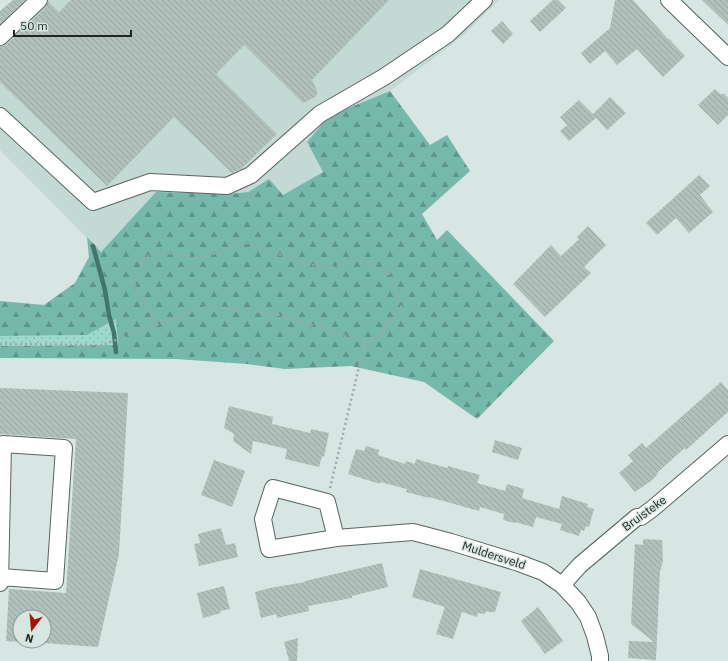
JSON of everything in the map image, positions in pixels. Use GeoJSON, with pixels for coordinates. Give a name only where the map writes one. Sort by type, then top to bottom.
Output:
{"type":"FeatureCollection","features":[{"type":"Feature","properties":{"kind":"street"},"geometry":{"type":"LineString","coordinates":[[0,37],[39,0]]}},
{"type":"Feature","properties":{"kind":"street"},"geometry":{"type":"LineString","coordinates":[[0,116],[93,202],[150,182],[227,186],[251,176],[320,114],[384,77],[448,34],[484,0]]}},
{"type":"Feature","properties":{"kind":"street"},"geometry":{"type":"LineString","coordinates":[[669,0],[728,57]]}},
{"type":"Feature","properties":{"kind":"street"},"geometry":{"type":"LineString","coordinates":[[3,444],[64,448],[55,581],[0,580],[3,444]]}},
{"type":"Feature","properties":{"kind":"street","name":"Bruisteke"},"geometry":{"type":"LineString","coordinates":[[562,585],[580,565],[637,517],[641,517],[652,509],[728,444]]}},
{"type":"Feature","properties":{"kind":"street","name":"Muldersveld"},"geometry":{"type":"LineString","coordinates":[[326,502],[273,488],[263,519],[269,549],[336,538],[413,532],[519,563],[543,572],[562,585],[578,602],[588,617],[595,636],[600,661]]}},
{"type":"Feature","properties":{"kind":"street"},"geometry":{"type":"LineString","coordinates":[[326,502],[336,538]]}},
{"type":"Feature","properties":{"kind":"path"},"geometry":{"type":"LineString","coordinates":[[0,344],[102,346],[121,338],[156,326],[208,306],[276,314],[365,342],[379,337],[402,308],[390,274],[358,260],[328,268],[306,264],[246,243],[201,258],[150,251],[132,280],[156,326]]}},
{"type":"Feature","properties":{"kind":"path"},"geometry":{"type":"LineString","coordinates":[[326,502],[365,342]]}},
{"type":"Feature","properties":{"kind":"shaded area"},"geometry":{"type":"Polygon","coordinates":[[[21,0],[499,0],[463,36],[390,91],[329,116],[307,142],[323,172],[283,195],[256,186],[248,192],[228,194],[156,192],[101,252],[0,150],[0,11],[21,0]]]}},
{"type":"Feature","properties":{"kind":"green space"},"geometry":{"type":"Polygon","coordinates":[[[390,91],[430,145],[447,135],[470,171],[422,214],[437,240],[447,230],[554,341],[477,419],[424,382],[351,366],[285,369],[247,364],[176,359],[0,358],[0,346],[118,345],[116,319],[87,335],[0,336],[0,301],[44,305],[75,283],[89,257],[87,237],[101,252],[156,192],[228,194],[248,192],[269,179],[283,195],[323,172],[307,142],[329,116],[390,91]]]}},
{"type":"Feature","properties":{"kind":"green space"},"geometry":{"type":"Polygon","coordinates":[[[116,319],[118,345],[0,346],[0,336],[87,335],[116,319]]]}},
{"type":"Feature","properties":{"kind":"building"},"geometry":{"type":"Polygon","coordinates":[[[13,0],[25,0],[0,24],[0,11],[13,0]]]}},
{"type":"Feature","properties":{"kind":"building"},"geometry":{"type":"Polygon","coordinates":[[[71,0],[389,0],[312,80],[318,93],[316,94],[317,96],[303,103],[244,45],[216,74],[277,134],[242,168],[232,173],[174,117],[107,186],[0,82],[0,46],[7,44],[46,7],[48,1],[59,12],[71,0]]]}},
{"type":"Feature","properties":{"kind":"building"},"geometry":{"type":"Polygon","coordinates":[[[553,0],[558,0],[566,8],[540,32],[530,21],[553,0]]]}},
{"type":"Feature","properties":{"kind":"building"},"geometry":{"type":"Polygon","coordinates":[[[615,0],[633,0],[685,56],[663,77],[637,49],[617,65],[605,51],[590,64],[581,53],[610,28],[615,0]]]}},
{"type":"Feature","properties":{"kind":"building"},"geometry":{"type":"Polygon","coordinates":[[[702,0],[728,0],[728,25],[702,0]]]}},
{"type":"Feature","properties":{"kind":"building"},"geometry":{"type":"Polygon","coordinates":[[[502,21],[513,34],[503,44],[491,31],[502,21]]]}},
{"type":"Feature","properties":{"kind":"building"},"geometry":{"type":"Polygon","coordinates":[[[715,89],[720,94],[724,94],[728,98],[728,115],[718,125],[698,105],[715,89]]]}},
{"type":"Feature","properties":{"kind":"building"},"geometry":{"type":"Polygon","coordinates":[[[610,97],[626,113],[607,130],[596,118],[569,141],[560,131],[567,125],[560,117],[579,100],[593,114],[610,97]]]}},
{"type":"Feature","properties":{"kind":"building"},"geometry":{"type":"Polygon","coordinates":[[[699,175],[710,186],[700,195],[713,212],[689,233],[676,218],[657,235],[646,223],[699,175]]]}},
{"type":"Feature","properties":{"kind":"building"},"geometry":{"type":"Polygon","coordinates":[[[588,226],[606,245],[584,267],[591,273],[545,317],[513,284],[551,245],[561,256],[579,239],[577,237],[588,226]]]}},
{"type":"Feature","properties":{"kind":"building"},"geometry":{"type":"Polygon","coordinates":[[[721,382],[728,390],[728,412],[686,450],[685,448],[678,454],[657,473],[658,474],[651,481],[635,492],[619,473],[633,461],[628,455],[642,443],[646,448],[721,382]]]}},
{"type":"Feature","properties":{"kind":"building"},"geometry":{"type":"Polygon","coordinates":[[[0,388],[128,393],[119,554],[98,647],[52,644],[52,609],[12,609],[12,641],[6,641],[9,589],[66,593],[76,439],[0,434],[0,388]]]}},
{"type":"Feature","properties":{"kind":"building"},"geometry":{"type":"Polygon","coordinates":[[[229,406],[273,417],[272,424],[310,433],[311,429],[329,433],[324,457],[322,456],[319,467],[285,459],[287,449],[253,441],[251,454],[233,441],[234,434],[224,428],[229,406]]]}},
{"type":"Feature","properties":{"kind":"building"},"geometry":{"type":"Polygon","coordinates":[[[495,440],[522,448],[518,460],[492,452],[495,440]]]}},
{"type":"Feature","properties":{"kind":"building"},"geometry":{"type":"Polygon","coordinates":[[[366,446],[379,450],[378,455],[405,464],[406,461],[415,464],[416,459],[447,468],[448,466],[480,475],[477,483],[505,491],[507,484],[524,489],[522,498],[559,509],[562,496],[588,504],[587,507],[594,509],[589,527],[586,526],[584,531],[581,530],[579,536],[560,530],[562,524],[536,517],[533,527],[503,520],[504,514],[480,507],[479,511],[406,492],[407,489],[380,482],[380,484],[348,474],[356,449],[364,451],[366,446]]]}},
{"type":"Feature","properties":{"kind":"building"},"geometry":{"type":"Polygon","coordinates":[[[214,460],[245,471],[232,507],[201,495],[214,460]]]}},
{"type":"Feature","properties":{"kind":"building"},"geometry":{"type":"Polygon","coordinates":[[[221,528],[226,545],[235,543],[238,557],[199,566],[194,544],[200,543],[198,534],[221,528]]]}},
{"type":"Feature","properties":{"kind":"building"},"geometry":{"type":"Polygon","coordinates":[[[643,539],[662,540],[663,563],[660,570],[656,660],[628,658],[629,641],[654,642],[631,624],[635,544],[643,545],[643,539]]]}},
{"type":"Feature","properties":{"kind":"building"},"geometry":{"type":"Polygon","coordinates":[[[382,563],[388,587],[352,596],[352,598],[308,606],[309,611],[277,618],[276,614],[261,618],[255,592],[305,582],[382,563]]]}},
{"type":"Feature","properties":{"kind":"building"},"geometry":{"type":"Polygon","coordinates":[[[420,569],[501,592],[495,612],[486,611],[485,614],[478,613],[477,617],[462,612],[453,639],[436,634],[445,607],[412,597],[420,569]]]}},
{"type":"Feature","properties":{"kind":"building"},"geometry":{"type":"Polygon","coordinates":[[[224,586],[230,609],[220,611],[221,613],[203,618],[197,593],[224,586]]]}},
{"type":"Feature","properties":{"kind":"building"},"geometry":{"type":"Polygon","coordinates":[[[538,607],[563,641],[545,654],[521,621],[538,607]]]}},
{"type":"Feature","properties":{"kind":"building"},"geometry":{"type":"Polygon","coordinates":[[[298,638],[297,661],[289,661],[284,642],[298,638]]]}},
{"type":"Feature","properties":{"kind":"waterway"},"geometry":{"type":"LineString","coordinates":[[93,246],[105,290],[109,315],[114,333],[116,352]]}}]}
